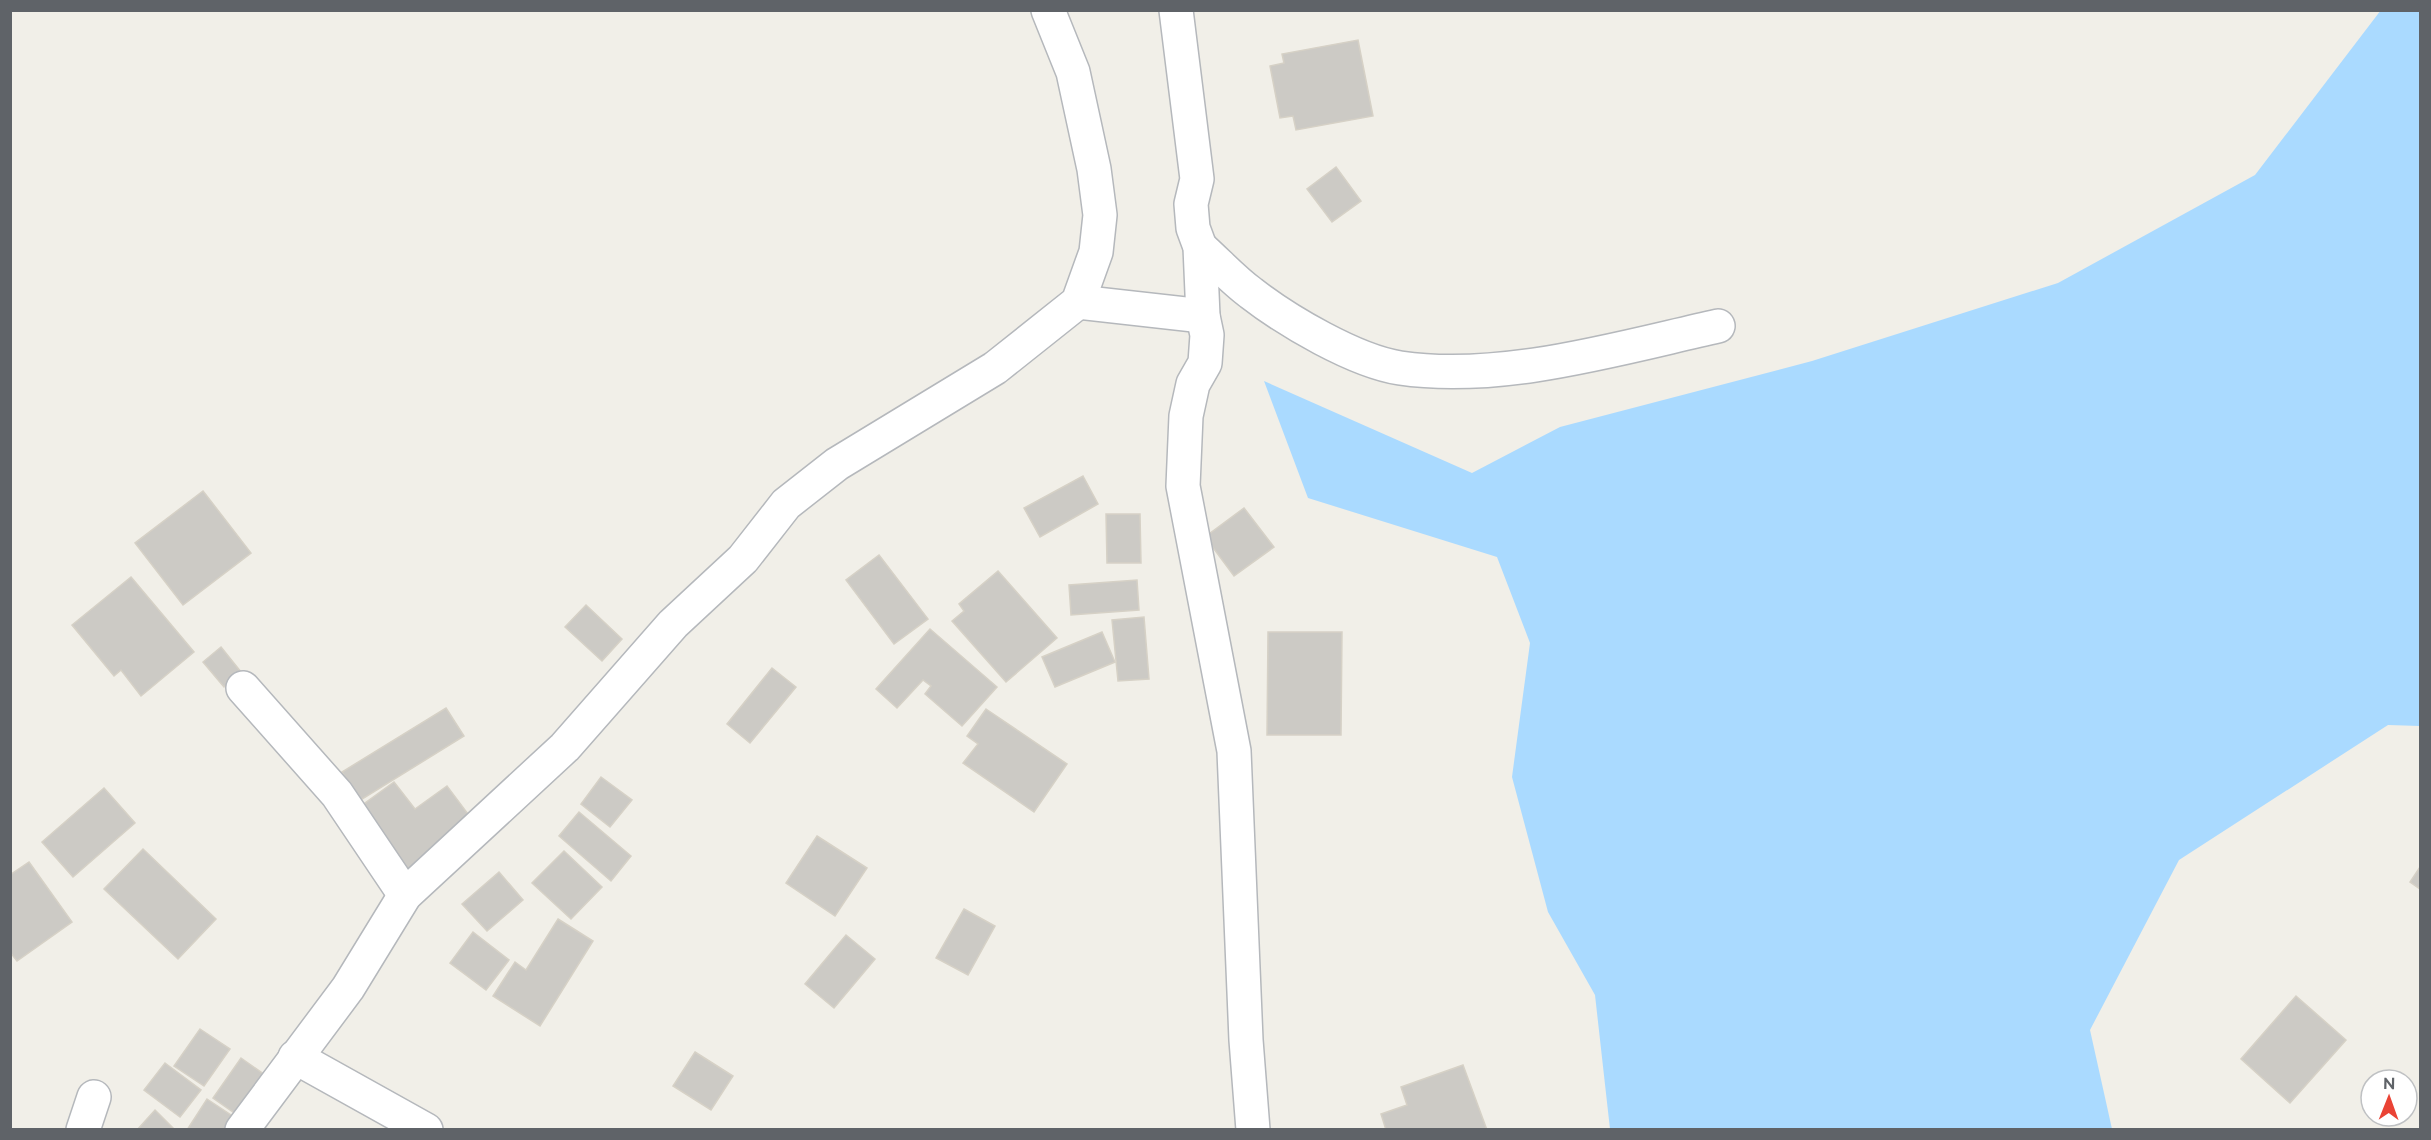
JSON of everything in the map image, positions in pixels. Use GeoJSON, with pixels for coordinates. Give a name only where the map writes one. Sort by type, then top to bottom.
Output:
{"type":"FeatureCollection","features":[{"type":"Feature","properties":{"kind":"street"},"geometry":{"type":"LineString","coordinates":[[242,1130],[348,988],[405,895],[564,747],[673,624],[743,559],[786,504],[837,464],[995,368],[1078,302],[1096,252],[1100,215],[1094,169],[1073,72],[1048,10]]}},
{"type":"Feature","properties":{"kind":"street"},"geometry":{"type":"LineString","coordinates":[[1176,10],[1197,179],[1191,204],[1193,228],[1200,247],[1203,316],[1207,335],[1205,363],[1194,384],[1186,416],[1183,486],[1234,751],[1246,1040],[1253,1130]]}},
{"type":"Feature","properties":{"kind":"street"},"geometry":{"type":"LineString","coordinates":[[1200,247],[1250,293],[1301,326],[1346,351],[1398,368],[1467,371],[1571,359],[1718,326]]}},
{"type":"Feature","properties":{"kind":"street"},"geometry":{"type":"LineString","coordinates":[[1078,302],[1203,316]]}},
{"type":"Feature","properties":{"kind":"street"},"geometry":{"type":"LineString","coordinates":[[243,688],[337,794],[405,895]]}},
{"type":"Feature","properties":{"kind":"street"},"geometry":{"type":"LineString","coordinates":[[295,1057],[426,1130]]}},
{"type":"Feature","properties":{"kind":"street"},"geometry":{"type":"LineString","coordinates":[[83,1130],[94,1097]]}},
{"type":"Feature","properties":{"kind":"water"},"geometry":{"type":"Polygon","coordinates":[[[2381,10],[2420,11],[2420,726],[2388,725],[2179,860],[2090,1030],[2112,1129],[1610,1129],[1595,995],[1548,912],[1512,777],[1530,643],[1497,557],[1308,498],[1264,381],[1472,473],[1560,427],[1812,361],[2058,283],[2255,175],[2381,10]]]}},
{"type":"Feature","properties":{"kind":"building"},"geometry":{"type":"Polygon","coordinates":[[[1358,40],[1373,116],[1296,130],[1293,116],[1280,118],[1270,66],[1284,63],[1282,54],[1358,40]]]}},
{"type":"Feature","properties":{"kind":"building"},"geometry":{"type":"Polygon","coordinates":[[[1336,167],[1361,201],[1332,222],[1307,189],[1336,167]]]}},
{"type":"Feature","properties":{"kind":"building"},"geometry":{"type":"Polygon","coordinates":[[[1083,476],[1098,504],[1040,537],[1024,508],[1083,476]]]}},
{"type":"Feature","properties":{"kind":"building"},"geometry":{"type":"Polygon","coordinates":[[[203,491],[251,553],[183,605],[135,543],[203,491]]]}},
{"type":"Feature","properties":{"kind":"building"},"geometry":{"type":"Polygon","coordinates":[[[1244,508],[1274,547],[1234,576],[1205,537],[1244,508]]]}},
{"type":"Feature","properties":{"kind":"building"},"geometry":{"type":"Polygon","coordinates":[[[1106,514],[1140,514],[1141,563],[1107,563],[1106,514]]]}},
{"type":"Feature","properties":{"kind":"building"},"geometry":{"type":"Polygon","coordinates":[[[879,555],[928,619],[894,644],[846,580],[879,555]]]}},
{"type":"Feature","properties":{"kind":"building"},"geometry":{"type":"Polygon","coordinates":[[[998,571],[1057,638],[1006,682],[952,621],[964,611],[959,604],[998,571]]]}},
{"type":"Feature","properties":{"kind":"building"},"geometry":{"type":"Polygon","coordinates":[[[131,577],[194,652],[141,696],[121,670],[114,676],[72,625],[131,577]]]}},
{"type":"Feature","properties":{"kind":"building"},"geometry":{"type":"Polygon","coordinates":[[[1137,580],[1139,610],[1071,615],[1069,585],[1137,580]]]}},
{"type":"Feature","properties":{"kind":"building"},"geometry":{"type":"Polygon","coordinates":[[[586,605],[622,639],[602,661],[565,627],[586,605]]]}},
{"type":"Feature","properties":{"kind":"building"},"geometry":{"type":"Polygon","coordinates":[[[1144,617],[1149,679],[1118,681],[1112,620],[1144,617]]]}},
{"type":"Feature","properties":{"kind":"building"},"geometry":{"type":"Polygon","coordinates":[[[930,629],[997,687],[962,726],[925,694],[931,686],[923,680],[897,708],[876,689],[930,629]]]}},
{"type":"Feature","properties":{"kind":"building"},"geometry":{"type":"Polygon","coordinates":[[[1102,632],[1115,662],[1055,687],[1042,657],[1102,632]]]}},
{"type":"Feature","properties":{"kind":"building"},"geometry":{"type":"Polygon","coordinates":[[[1268,632],[1342,632],[1341,735],[1267,735],[1268,632]]]}},
{"type":"Feature","properties":{"kind":"building"},"geometry":{"type":"Polygon","coordinates":[[[221,647],[241,672],[224,687],[203,662],[221,647]]]}},
{"type":"Feature","properties":{"kind":"building"},"geometry":{"type":"Polygon","coordinates":[[[772,668],[796,687],[750,743],[727,724],[772,668]]]}},
{"type":"Feature","properties":{"kind":"building"},"geometry":{"type":"Polygon","coordinates":[[[446,708],[464,736],[359,801],[342,772],[446,708]]]}},
{"type":"Feature","properties":{"kind":"building"},"geometry":{"type":"Polygon","coordinates":[[[986,709],[1067,764],[1034,812],[963,763],[978,744],[967,736],[986,709]]]}},
{"type":"Feature","properties":{"kind":"building"},"geometry":{"type":"Polygon","coordinates":[[[601,777],[632,800],[610,827],[581,804],[601,777]]]}},
{"type":"Feature","properties":{"kind":"building"},"geometry":{"type":"Polygon","coordinates":[[[394,782],[415,809],[447,786],[477,826],[412,875],[361,806],[394,782]]]}},
{"type":"Feature","properties":{"kind":"building"},"geometry":{"type":"Polygon","coordinates":[[[104,788],[135,823],[73,877],[42,842],[104,788]]]}},
{"type":"Feature","properties":{"kind":"building"},"geometry":{"type":"Polygon","coordinates":[[[579,812],[631,856],[611,881],[559,836],[579,812]]]}},
{"type":"Feature","properties":{"kind":"building"},"geometry":{"type":"Polygon","coordinates":[[[817,836],[867,868],[835,916],[786,883],[817,836]]]}},
{"type":"Feature","properties":{"kind":"building"},"geometry":{"type":"Polygon","coordinates":[[[143,849],[216,919],[178,959],[104,889],[143,849]]]}},
{"type":"Feature","properties":{"kind":"building"},"geometry":{"type":"Polygon","coordinates":[[[564,851],[602,887],[571,919],[532,883],[564,851]]]}},
{"type":"Feature","properties":{"kind":"building"},"geometry":{"type":"Polygon","coordinates":[[[29,862],[72,922],[17,961],[10,952],[10,875],[29,862]]]}},
{"type":"Feature","properties":{"kind":"building"},"geometry":{"type":"Polygon","coordinates":[[[2420,867],[2420,889],[2410,882],[2420,867]]]}},
{"type":"Feature","properties":{"kind":"building"},"geometry":{"type":"Polygon","coordinates":[[[499,872],[523,900],[487,931],[462,904],[499,872]]]}},
{"type":"Feature","properties":{"kind":"building"},"geometry":{"type":"Polygon","coordinates":[[[964,909],[995,926],[968,975],[936,958],[964,909]]]}},
{"type":"Feature","properties":{"kind":"building"},"geometry":{"type":"Polygon","coordinates":[[[558,919],[593,941],[540,1026],[493,996],[515,962],[526,970],[558,919]]]}},
{"type":"Feature","properties":{"kind":"building"},"geometry":{"type":"Polygon","coordinates":[[[473,932],[509,960],[486,990],[450,963],[473,932]]]}},
{"type":"Feature","properties":{"kind":"building"},"geometry":{"type":"Polygon","coordinates":[[[846,935],[875,959],[834,1008],[805,984],[846,935]]]}},
{"type":"Feature","properties":{"kind":"building"},"geometry":{"type":"Polygon","coordinates":[[[2296,996],[2346,1040],[2290,1103],[2241,1059],[2296,996]]]}},
{"type":"Feature","properties":{"kind":"building"},"geometry":{"type":"Polygon","coordinates":[[[200,1029],[230,1049],[204,1086],[174,1066],[200,1029]]]}},
{"type":"Feature","properties":{"kind":"building"},"geometry":{"type":"Polygon","coordinates":[[[695,1052],[733,1076],[711,1110],[673,1086],[695,1052]]]}},
{"type":"Feature","properties":{"kind":"building"},"geometry":{"type":"Polygon","coordinates":[[[241,1058],[268,1077],[240,1117],[213,1098],[241,1058]]]}},
{"type":"Feature","properties":{"kind":"building"},"geometry":{"type":"Polygon","coordinates":[[[165,1063],[201,1090],[180,1117],[144,1090],[165,1063]]]}},
{"type":"Feature","properties":{"kind":"building"},"geometry":{"type":"Polygon","coordinates":[[[1463,1065],[1487,1130],[1386,1130],[1381,1114],[1407,1105],[1401,1087],[1463,1065]]]}},
{"type":"Feature","properties":{"kind":"building"},"geometry":{"type":"Polygon","coordinates":[[[207,1099],[234,1117],[226,1130],[187,1130],[207,1099]]]}},
{"type":"Feature","properties":{"kind":"building"},"geometry":{"type":"Polygon","coordinates":[[[155,1110],[175,1130],[137,1130],[155,1110]]]}}]}
